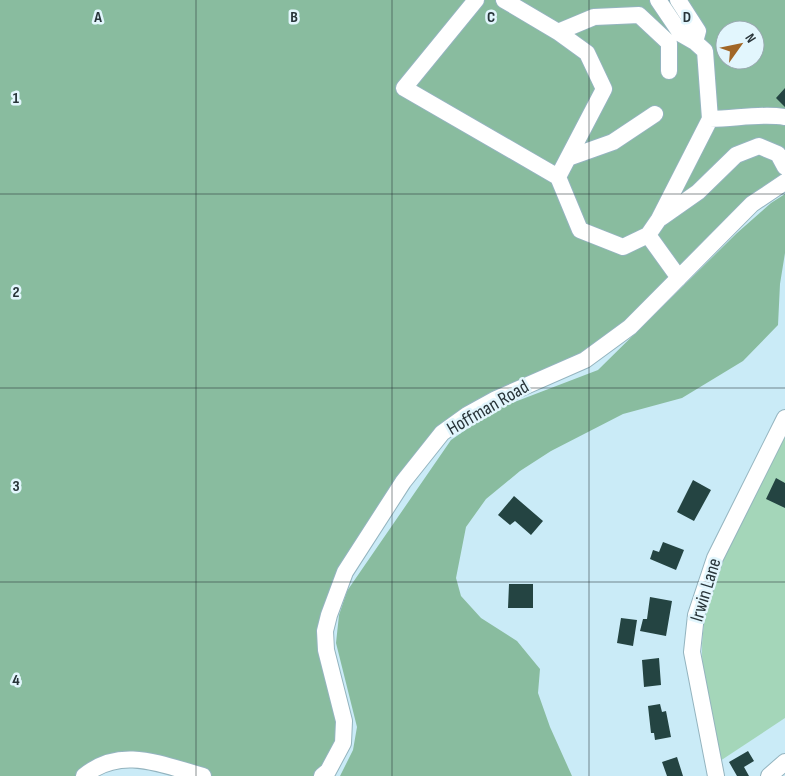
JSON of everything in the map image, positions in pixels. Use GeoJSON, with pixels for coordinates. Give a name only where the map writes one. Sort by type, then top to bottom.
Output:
{"type":"FeatureCollection","features":[{"type":"Feature","properties":{"kind":"street"},"geometry":{"type":"LineString","coordinates":[[476,0],[404,88],[558,177],[580,230],[623,247],[648,235],[659,219],[710,120],[698,31],[678,0]]}},
{"type":"Feature","properties":{"kind":"street"},"geometry":{"type":"LineString","coordinates":[[504,0],[558,32],[587,54],[604,88],[558,177]]}},
{"type":"Feature","properties":{"kind":"street"},"geometry":{"type":"LineString","coordinates":[[658,0],[681,34],[700,47]]}},
{"type":"Feature","properties":{"kind":"street"},"geometry":{"type":"LineString","coordinates":[[558,32],[594,17],[640,15],[669,43],[700,47]]}},
{"type":"Feature","properties":{"kind":"street"},"geometry":{"type":"LineString","coordinates":[[669,43],[669,71]]}},
{"type":"Feature","properties":{"kind":"street"},"geometry":{"type":"LineString","coordinates":[[568,158],[613,142],[655,114]]}},
{"type":"Feature","properties":{"kind":"street"},"geometry":{"type":"LineString","coordinates":[[710,120],[737,119],[769,114],[785,117]]}},
{"type":"Feature","properties":{"kind":"street"},"geometry":{"type":"LineString","coordinates":[[659,219],[698,192],[736,155],[759,146],[778,154],[785,167]]}},
{"type":"Feature","properties":{"kind":"street","name":"Hoffman Road"},"geometry":{"type":"LineString","coordinates":[[322,776],[328,771],[343,743],[344,721],[326,650],[325,632],[329,615],[345,572],[403,482],[442,434],[468,415],[496,399],[585,360],[630,327],[752,204],[785,182]]}},
{"type":"Feature","properties":{"kind":"street"},"geometry":{"type":"LineString","coordinates":[[648,235],[678,278]]}},
{"type":"Feature","properties":{"kind":"street","name":"Irwin Lane"},"geometry":{"type":"LineString","coordinates":[[716,776],[692,652],[696,615],[715,558],[785,418]]}},
{"type":"Feature","properties":{"kind":"street"},"geometry":{"type":"LineString","coordinates":[[84,776],[102,763],[121,759],[140,759],[203,776]]}},
{"type":"Feature","properties":{"kind":"street"},"geometry":{"type":"LineString","coordinates":[[769,776],[785,762]]}},
{"type":"Feature","properties":{"kind":"green space"},"geometry":{"type":"Polygon","coordinates":[[[0,0],[785,0],[785,182],[630,327],[467,415],[403,482],[329,615],[344,721],[322,776],[203,776],[140,759],[84,776],[0,776],[0,0]]]}},
{"type":"Feature","properties":{"kind":"green space"},"geometry":{"type":"Polygon","coordinates":[[[785,194],[785,253],[780,284],[778,325],[743,361],[682,398],[623,414],[551,451],[520,471],[486,499],[466,527],[456,578],[461,596],[481,618],[517,641],[540,669],[538,693],[550,727],[572,776],[340,776],[353,750],[357,727],[336,643],[339,615],[347,591],[451,440],[496,409],[598,370],[737,233],[771,203],[785,194]]]}},
{"type":"Feature","properties":{"kind":"green space"},"geometry":{"type":"Polygon","coordinates":[[[785,430],[785,718],[720,761],[708,707],[702,666],[704,623],[719,566],[744,510],[785,430]]]}},
{"type":"Feature","properties":{"kind":"building"},"geometry":{"type":"Polygon","coordinates":[[[785,88],[785,107],[776,98],[785,88]]]}},
{"type":"Feature","properties":{"kind":"building"},"geometry":{"type":"Polygon","coordinates":[[[776,478],[785,483],[785,508],[766,499],[776,478]]]}},
{"type":"Feature","properties":{"kind":"building"},"geometry":{"type":"Polygon","coordinates":[[[693,480],[711,490],[694,521],[677,512],[693,480]]]}},
{"type":"Feature","properties":{"kind":"building"},"geometry":{"type":"Polygon","coordinates":[[[514,496],[543,521],[531,535],[515,521],[510,525],[498,515],[514,496]]]}},
{"type":"Feature","properties":{"kind":"building"},"geometry":{"type":"Polygon","coordinates":[[[663,542],[684,550],[676,570],[650,559],[653,550],[659,552],[663,542]]]}},
{"type":"Feature","properties":{"kind":"building"},"geometry":{"type":"Polygon","coordinates":[[[509,584],[533,584],[533,608],[508,608],[509,584]]]}},
{"type":"Feature","properties":{"kind":"building"},"geometry":{"type":"Polygon","coordinates":[[[650,597],[672,601],[666,636],[640,631],[643,619],[647,619],[650,597]]]}},
{"type":"Feature","properties":{"kind":"building"},"geometry":{"type":"Polygon","coordinates":[[[621,618],[637,620],[633,646],[617,643],[621,618]]]}},
{"type":"Feature","properties":{"kind":"building"},"geometry":{"type":"Polygon","coordinates":[[[659,658],[661,685],[644,687],[642,660],[659,658]]]}},
{"type":"Feature","properties":{"kind":"building"},"geometry":{"type":"Polygon","coordinates":[[[660,704],[662,712],[666,711],[671,737],[655,740],[654,733],[651,733],[648,706],[660,704]]]}},
{"type":"Feature","properties":{"kind":"building"},"geometry":{"type":"Polygon","coordinates":[[[748,751],[754,761],[744,767],[749,776],[737,776],[729,762],[748,751]]]}},
{"type":"Feature","properties":{"kind":"building"},"geometry":{"type":"Polygon","coordinates":[[[677,757],[683,776],[667,776],[662,762],[677,757]]]}}]}
